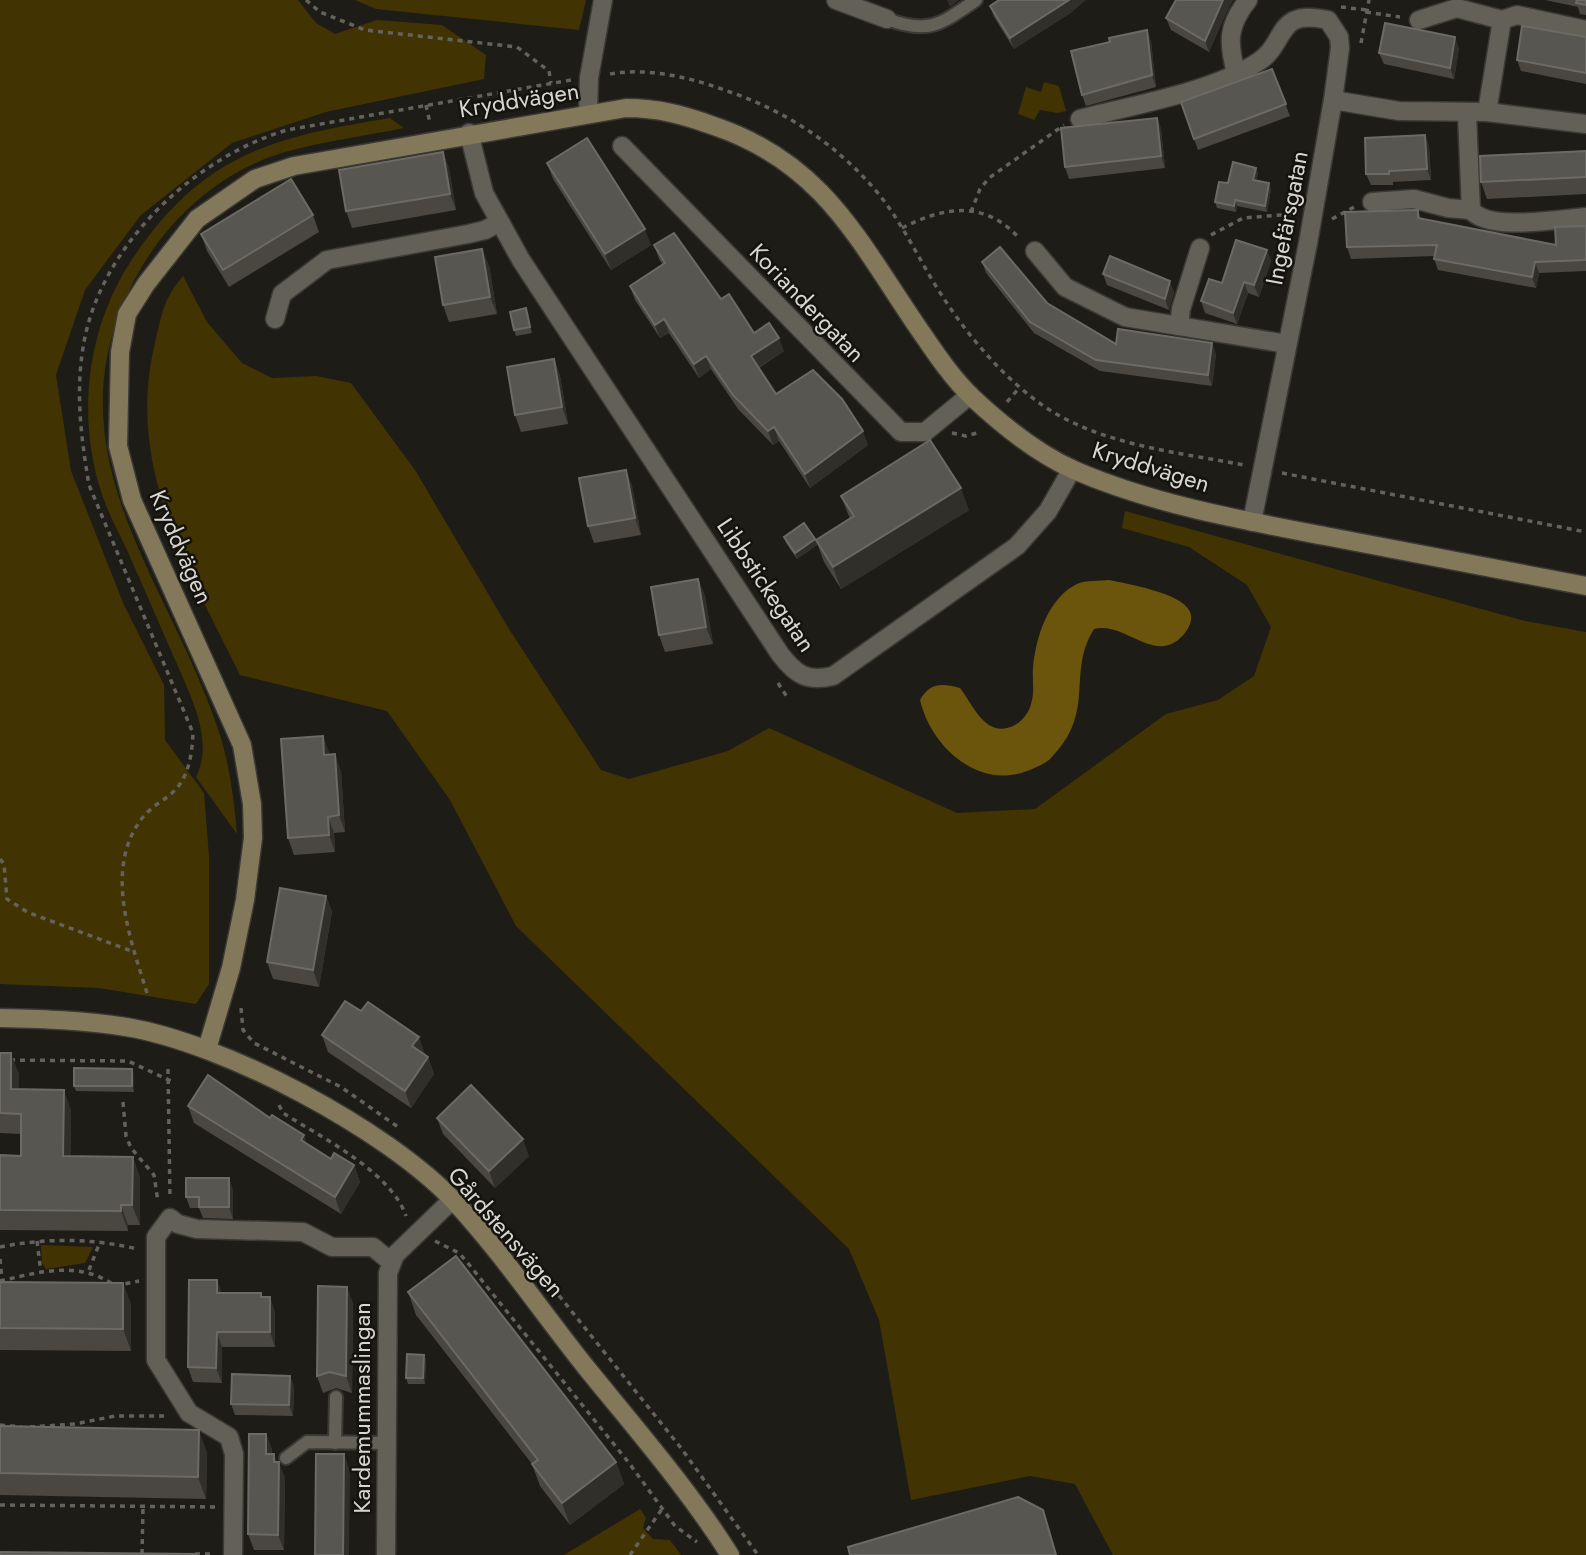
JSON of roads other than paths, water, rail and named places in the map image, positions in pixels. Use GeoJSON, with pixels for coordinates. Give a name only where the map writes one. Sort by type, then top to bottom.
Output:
{"type":"FeatureCollection","features":[{"type":"Feature","properties":{"kind":"street"},"geometry":{"type":"LineString","coordinates":[[588,114],[589,78],[603,0]]}},
{"type":"Feature","properties":{"kind":"street"},"geometry":{"type":"LineString","coordinates":[[836,0],[887,19]]}},
{"type":"Feature","properties":{"kind":"street"},"geometry":{"type":"LineString","coordinates":[[1236,74],[1228,41],[1236,18],[1248,0]]}},
{"type":"Feature","properties":{"kind":"street"},"geometry":{"type":"LineString","coordinates":[[1419,20],[1457,8],[1502,20],[1517,15],[1586,30]]}},
{"type":"Feature","properties":{"kind":"street","name":"Ingefärsgatan"},"geometry":{"type":"LineString","coordinates":[[1080,118],[1171,96],[1236,74],[1261,61],[1285,26],[1314,17],[1328,20],[1339,37],[1333,100],[1313,216],[1252,522]]}},
{"type":"Feature","properties":{"kind":"street"},"geometry":{"type":"LineString","coordinates":[[1487,112],[1502,20]]}},
{"type":"Feature","properties":{"kind":"street"},"geometry":{"type":"LineString","coordinates":[[1333,100],[1399,111],[1466,114],[1487,112],[1586,124]]}},
{"type":"Feature","properties":{"kind":"street","name":"Kryddvägen"},"geometry":{"type":"LineString","coordinates":[[207,1048],[231,968],[245,900],[253,838],[252,804],[242,745],[132,500],[118,446],[117,389],[128,314],[146,284],[197,219],[255,179],[294,166],[469,133],[626,108],[661,108],[732,132],[778,155],[824,193],[842,214],[933,349],[970,395],[1023,440],[1072,469],[1118,487],[1252,522],[1586,586]]}},
{"type":"Feature","properties":{"kind":"street"},"geometry":{"type":"LineString","coordinates":[[1466,114],[1471,210]]}},
{"type":"Feature","properties":{"kind":"street","name":"Libbstickegatan"},"geometry":{"type":"LineString","coordinates":[[469,133],[484,192],[498,223],[780,654],[799,676],[808,680],[833,676],[1017,546],[1048,511],[1072,469]]}},
{"type":"Feature","properties":{"kind":"street","name":"Koriandergatan"},"geometry":{"type":"LineString","coordinates":[[622,146],[901,432],[925,432],[970,395]]}},
{"type":"Feature","properties":{"kind":"street"},"geometry":{"type":"LineString","coordinates":[[1371,202],[1414,199],[1448,208],[1471,210],[1487,222],[1586,217]]}},
{"type":"Feature","properties":{"kind":"street"},"geometry":{"type":"LineString","coordinates":[[275,319],[282,294],[302,275],[327,260],[456,237],[485,230],[498,223]]}},
{"type":"Feature","properties":{"kind":"street"},"geometry":{"type":"LineString","coordinates":[[1179,326],[1181,309],[1200,248]]}},
{"type":"Feature","properties":{"kind":"street"},"geometry":{"type":"LineString","coordinates":[[1035,251],[1065,287],[1125,317],[1287,344]]}},
{"type":"Feature","properties":{"kind":"street","name":"Gårdstensvägen"},"geometry":{"type":"LineString","coordinates":[[0,1018],[72,1020],[129,1027],[207,1048],[287,1086],[391,1149],[452,1200],[634,1426],[730,1555]]}},
{"type":"Feature","properties":{"kind":"street"},"geometry":{"type":"LineString","coordinates":[[233,1555],[234,1454],[229,1437],[189,1413],[156,1360],[156,1237],[170,1218],[178,1224],[197,1229],[303,1232],[332,1247],[373,1247],[391,1262],[452,1200]]}},
{"type":"Feature","properties":{"kind":"street","name":"Kardemummaslingan"},"geometry":{"type":"LineString","coordinates":[[386,1555],[388,1273],[391,1262]]}},
{"type":"Feature","properties":{"kind":"lane"},"geometry":{"type":"LineString","coordinates":[[887,19],[901,24],[934,27],[976,0]]}},
{"type":"Feature","properties":{"kind":"lane"},"geometry":{"type":"LineString","coordinates":[[335,1443],[336,1397]]}},
{"type":"Feature","properties":{"kind":"lane"},"geometry":{"type":"LineString","coordinates":[[286,1458],[307,1442],[387,1443]]}}]}
